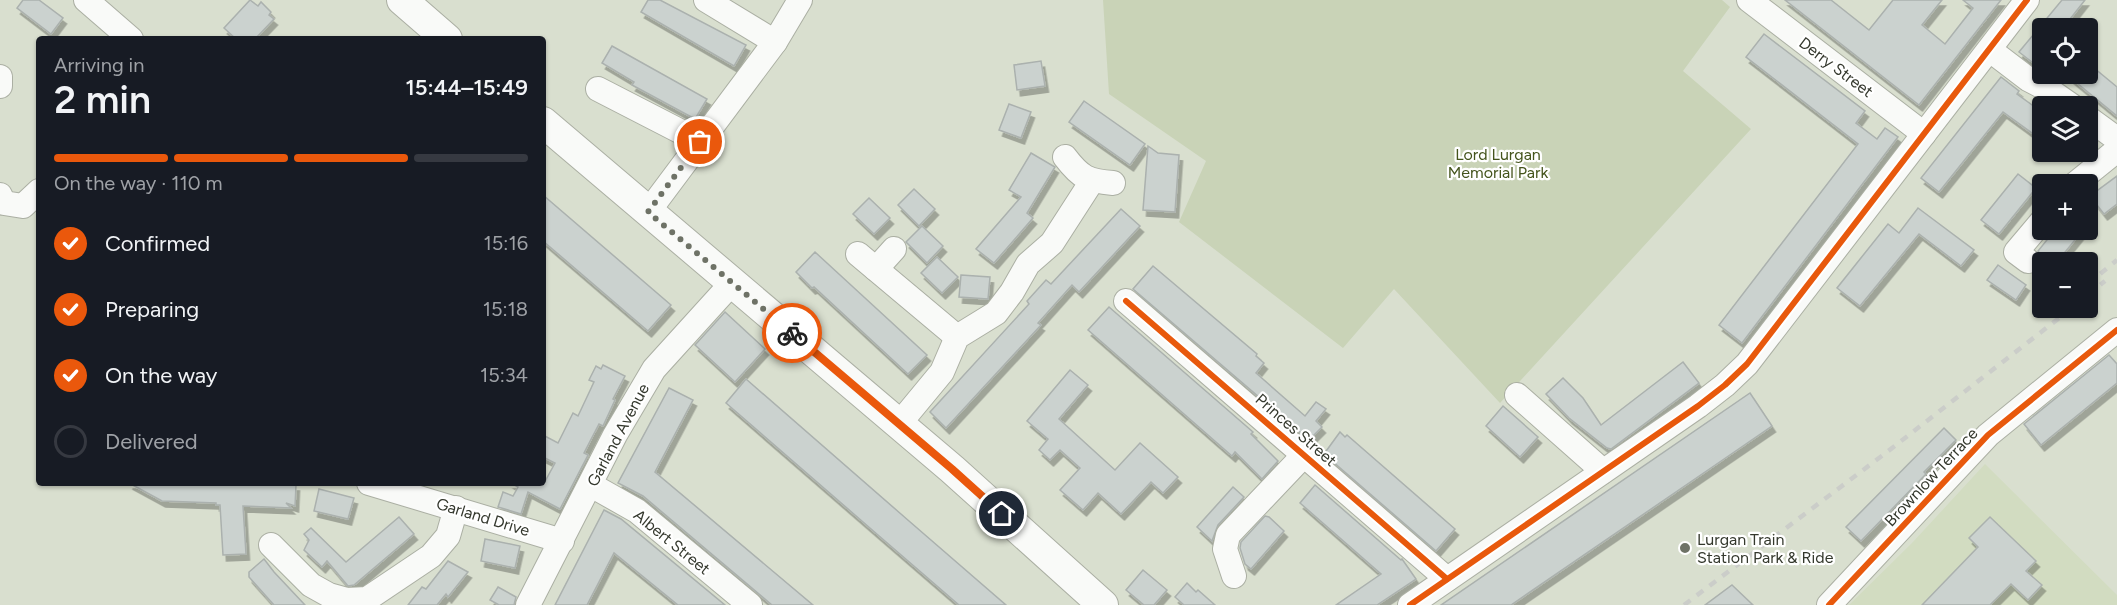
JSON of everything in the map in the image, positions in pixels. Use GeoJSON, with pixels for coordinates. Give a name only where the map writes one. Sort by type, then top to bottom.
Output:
{"type":"FeatureCollection","features":[{"type":"Feature","properties":{"kind":"main road"},"geometry":{"type":"LineString","coordinates":[[402,0],[444,36]]}},
{"type":"Feature","properties":{"kind":"main road"},"geometry":{"type":"LineString","coordinates":[[546,125],[952,469],[1103,605]]}},
{"type":"Feature","properties":{"kind":"street"},"geometry":{"type":"LineString","coordinates":[[86,0],[128,36]]}},
{"type":"Feature","properties":{"kind":"street"},"geometry":{"type":"LineString","coordinates":[[706,0],[775,42]]}},
{"type":"Feature","properties":{"kind":"street"},"geometry":{"type":"LineString","coordinates":[[648,212],[775,42],[800,0]]}},
{"type":"Feature","properties":{"kind":"street","name":"Derry Street"},"geometry":{"type":"LineString","coordinates":[[1749,0],[1924,134]]}},
{"type":"Feature","properties":{"kind":"street"},"geometry":{"type":"LineString","coordinates":[[1410,605],[1698,406],[1747,364],[2027,0]]}},
{"type":"Feature","properties":{"kind":"street"},"geometry":{"type":"LineString","coordinates":[[1990,50],[2028,79],[2058,96]]}},
{"type":"Feature","properties":{"kind":"street"},"geometry":{"type":"LineString","coordinates":[[0,77],[0,86]]}},
{"type":"Feature","properties":{"kind":"street"},"geometry":{"type":"LineString","coordinates":[[598,89],[700,142]]}},
{"type":"Feature","properties":{"kind":"street"},"geometry":{"type":"LineString","coordinates":[[2098,125],[2117,139]]}},
{"type":"Feature","properties":{"kind":"street"},"geometry":{"type":"LineString","coordinates":[[2087,174],[2117,150]]}},
{"type":"Feature","properties":{"kind":"street"},"geometry":{"type":"LineString","coordinates":[[899,424],[942,372],[957,337],[996,313],[1012,292],[1028,264],[1052,243],[1103,182],[1075,170],[1065,157]]}},
{"type":"Feature","properties":{"kind":"street"},"geometry":{"type":"LineString","coordinates":[[0,195],[4,202],[23,206],[36,194]]}},
{"type":"Feature","properties":{"kind":"street"},"geometry":{"type":"LineString","coordinates":[[2028,261],[2016,252],[2032,233]]}},
{"type":"Feature","properties":{"kind":"street"},"geometry":{"type":"LineString","coordinates":[[894,249],[867,262],[957,337]]}},
{"type":"Feature","properties":{"kind":"street","name":"Garland Avenue"},"geometry":{"type":"LineString","coordinates":[[528,605],[615,435],[654,369],[732,283]]}},
{"type":"Feature","properties":{"kind":"street","name":"Princes Street"},"geometry":{"type":"LineString","coordinates":[[1126,301],[1447,579]]}},
{"type":"Feature","properties":{"kind":"street","name":"Brownlow Terrace"},"geometry":{"type":"LineString","coordinates":[[1829,605],[1988,435],[2117,330]]}},
{"type":"Feature","properties":{"kind":"street"},"geometry":{"type":"LineString","coordinates":[[1517,395],[1602,472]]}},
{"type":"Feature","properties":{"kind":"street"},"geometry":{"type":"LineString","coordinates":[[1234,576],[1226,554],[1225,544],[1228,535],[1304,455]]}},
{"type":"Feature","properties":{"kind":"street","name":"Albert Street"},"geometry":{"type":"LineString","coordinates":[[591,485],[636,511],[750,605]]}},
{"type":"Feature","properties":{"kind":"street","name":"Garland Drive"},"geometry":{"type":"LineString","coordinates":[[403,488],[456,508],[562,541]]}},
{"type":"Feature","properties":{"kind":"street"},"geometry":{"type":"LineString","coordinates":[[271,545],[311,585],[329,595],[347,600],[367,599],[430,556],[448,536],[456,508]]}},
{"type":"Feature","properties":{"kind":"shaded area"},"geometry":{"type":"Polygon","coordinates":[[[1985,464],[2117,595],[2117,605],[1849,605],[1912,543],[1985,464]]]}},
{"type":"Feature","properties":{"kind":"green space","name":"Lord Lurgan Memorial Park"},"geometry":{"type":"Polygon","coordinates":[[[1103,0],[1722,0],[1730,7],[1683,71],[1751,129],[1500,403],[1394,289],[1343,348],[1179,222],[1206,161],[1109,94],[1103,0]]]}},
{"type":"Feature","properties":{"kind":"building"},"geometry":{"type":"Polygon","coordinates":[[[23,0],[39,0],[63,18],[51,34],[17,8],[23,0]]]}},
{"type":"Feature","properties":{"kind":"building"},"geometry":{"type":"Polygon","coordinates":[[[250,0],[258,6],[261,2],[271,12],[269,15],[274,19],[258,36],[233,36],[224,28],[250,0]]]}},
{"type":"Feature","properties":{"kind":"building"},"geometry":{"type":"Polygon","coordinates":[[[648,0],[660,0],[746,45],[734,66],[641,12],[648,0]]]}},
{"type":"Feature","properties":{"kind":"building"},"geometry":{"type":"Polygon","coordinates":[[[1785,0],[1831,0],[1869,30],[1893,0],[1942,0],[1922,25],[1945,44],[1973,8],[1963,0],[2001,0],[1919,105],[1785,0]]]}},
{"type":"Feature","properties":{"kind":"building"},"geometry":{"type":"Polygon","coordinates":[[[2062,0],[2085,0],[2071,18],[2047,18],[2062,0]]]}},
{"type":"Feature","properties":{"kind":"building"},"geometry":{"type":"Polygon","coordinates":[[[1764,34],[1865,111],[1856,123],[1877,139],[1885,128],[1898,137],[1742,343],[1719,325],[1858,144],[1746,57],[1764,34]]]}},
{"type":"Feature","properties":{"kind":"building"},"geometry":{"type":"Polygon","coordinates":[[[2032,36],[2032,62],[2019,52],[2032,36]]]}},
{"type":"Feature","properties":{"kind":"building"},"geometry":{"type":"Polygon","coordinates":[[[612,46],[707,99],[695,119],[632,85],[634,82],[602,63],[612,46]]]}},
{"type":"Feature","properties":{"kind":"building"},"geometry":{"type":"Polygon","coordinates":[[[1041,61],[1045,86],[1017,90],[1014,65],[1041,61]]]}},
{"type":"Feature","properties":{"kind":"building"},"geometry":{"type":"Polygon","coordinates":[[[2098,71],[2117,87],[2117,116],[2098,100],[2098,96],[2093,96],[2078,84],[2098,84],[2098,71]]]}},
{"type":"Feature","properties":{"kind":"building"},"geometry":{"type":"Polygon","coordinates":[[[2001,77],[2019,91],[2017,94],[2032,105],[2032,133],[2003,112],[1939,192],[1921,178],[2001,77]]]}},
{"type":"Feature","properties":{"kind":"building"},"geometry":{"type":"Polygon","coordinates":[[[1084,101],[1145,144],[1130,165],[1069,122],[1084,101]]]}},
{"type":"Feature","properties":{"kind":"building"},"geometry":{"type":"Polygon","coordinates":[[[1009,104],[1031,112],[1021,138],[999,130],[1009,104]]]}},
{"type":"Feature","properties":{"kind":"building"},"geometry":{"type":"Polygon","coordinates":[[[1148,146],[1158,153],[1179,155],[1175,212],[1143,210],[1148,146]]]}},
{"type":"Feature","properties":{"kind":"building"},"geometry":{"type":"Polygon","coordinates":[[[1031,153],[1055,167],[1027,213],[1033,218],[994,263],[976,249],[1021,197],[1009,190],[1031,153]]]}},
{"type":"Feature","properties":{"kind":"building"},"geometry":{"type":"Polygon","coordinates":[[[2018,174],[2032,185],[2032,193],[1999,234],[1981,220],[2018,174]]]}},
{"type":"Feature","properties":{"kind":"building"},"geometry":{"type":"Polygon","coordinates":[[[2117,176],[2117,204],[2104,214],[2098,206],[2098,190],[2117,176]]]}},
{"type":"Feature","properties":{"kind":"building"},"geometry":{"type":"Polygon","coordinates":[[[914,189],[935,209],[919,226],[898,205],[914,189]]]}},
{"type":"Feature","properties":{"kind":"building"},"geometry":{"type":"Polygon","coordinates":[[[546,198],[671,305],[648,331],[546,244],[546,198]]]}},
{"type":"Feature","properties":{"kind":"building"},"geometry":{"type":"Polygon","coordinates":[[[869,198],[890,218],[874,234],[853,214],[869,198]]]}},
{"type":"Feature","properties":{"kind":"building"},"geometry":{"type":"Polygon","coordinates":[[[1918,208],[1974,250],[1961,266],[1919,234],[1860,306],[1837,288],[1888,224],[1899,233],[1918,208]]]}},
{"type":"Feature","properties":{"kind":"building"},"geometry":{"type":"Polygon","coordinates":[[[1121,209],[1140,226],[1079,292],[1072,285],[1038,323],[1041,325],[946,428],[930,412],[1029,304],[1027,301],[1046,280],[1051,284],[1121,209]]]}},
{"type":"Feature","properties":{"kind":"building"},"geometry":{"type":"Polygon","coordinates":[[[922,226],[943,246],[927,263],[906,242],[922,226]]]}},
{"type":"Feature","properties":{"kind":"building"},"geometry":{"type":"Polygon","coordinates":[[[2047,240],[2075,240],[2065,252],[2038,251],[2047,240]]]}},
{"type":"Feature","properties":{"kind":"building"},"geometry":{"type":"Polygon","coordinates":[[[815,252],[927,355],[908,374],[796,272],[815,252]]]}},
{"type":"Feature","properties":{"kind":"building"},"geometry":{"type":"Polygon","coordinates":[[[937,257],[958,277],[942,293],[921,273],[937,257]]]}},
{"type":"Feature","properties":{"kind":"building"},"geometry":{"type":"Polygon","coordinates":[[[1998,265],[2026,285],[2016,300],[1987,280],[1998,265]]]}},
{"type":"Feature","properties":{"kind":"building"},"geometry":{"type":"Polygon","coordinates":[[[1153,266],[1257,354],[1256,356],[1264,363],[1256,373],[1305,416],[1316,402],[1326,409],[1316,421],[1322,427],[1309,440],[1133,289],[1153,266]]]}},
{"type":"Feature","properties":{"kind":"building"},"geometry":{"type":"Polygon","coordinates":[[[961,275],[990,277],[988,299],[959,297],[961,275]]]}},
{"type":"Feature","properties":{"kind":"building"},"geometry":{"type":"Polygon","coordinates":[[[1109,307],[1253,432],[1251,434],[1278,461],[1262,479],[1235,452],[1232,456],[1088,330],[1109,307]]]}},
{"type":"Feature","properties":{"kind":"building"},"geometry":{"type":"Polygon","coordinates":[[[725,312],[765,349],[735,382],[695,345],[725,312]]]}},
{"type":"Feature","properties":{"kind":"building"},"geometry":{"type":"Polygon","coordinates":[[[2109,355],[2117,364],[2117,383],[2041,445],[2024,424],[2109,355]]]}},
{"type":"Feature","properties":{"kind":"building"},"geometry":{"type":"Polygon","coordinates":[[[1683,362],[1699,383],[1611,449],[1569,418],[1546,394],[1563,378],[1583,398],[1601,425],[1683,362]]]}},
{"type":"Feature","properties":{"kind":"building"},"geometry":{"type":"Polygon","coordinates":[[[603,365],[625,376],[603,426],[599,424],[584,453],[588,455],[560,509],[528,492],[521,514],[498,507],[503,492],[513,496],[518,487],[516,486],[546,486],[546,480],[555,463],[546,458],[546,437],[558,443],[573,413],[578,416],[594,382],[589,380],[596,366],[601,369],[603,365]]]}},
{"type":"Feature","properties":{"kind":"building"},"geometry":{"type":"Polygon","coordinates":[[[1070,370],[1088,385],[1059,419],[1115,470],[1140,443],[1178,477],[1163,493],[1151,482],[1121,514],[1098,493],[1083,510],[1060,490],[1080,468],[1060,450],[1050,460],[1039,450],[1048,439],[1027,421],[1070,370]]]}},
{"type":"Feature","properties":{"kind":"building"},"geometry":{"type":"Polygon","coordinates":[[[746,379],[1006,605],[959,605],[726,403],[746,379]]]}},
{"type":"Feature","properties":{"kind":"building"},"geometry":{"type":"Polygon","coordinates":[[[669,388],[693,400],[655,472],[813,605],[772,605],[643,496],[618,483],[669,388]]]}},
{"type":"Feature","properties":{"kind":"building"},"geometry":{"type":"Polygon","coordinates":[[[1750,393],[1772,426],[1724,459],[1511,605],[1441,605],[1750,393]]]}},
{"type":"Feature","properties":{"kind":"building"},"geometry":{"type":"Polygon","coordinates":[[[1503,406],[1538,437],[1520,457],[1486,426],[1503,406]]]}},
{"type":"Feature","properties":{"kind":"building"},"geometry":{"type":"Polygon","coordinates":[[[1944,428],[1956,440],[1861,541],[1846,527],[1944,428]]]}},
{"type":"Feature","properties":{"kind":"building"},"geometry":{"type":"Polygon","coordinates":[[[1340,432],[1345,437],[1347,435],[1455,529],[1436,551],[1324,454],[1340,432]]]}},
{"type":"Feature","properties":{"kind":"building"},"geometry":{"type":"Polygon","coordinates":[[[1315,485],[1402,559],[1416,579],[1377,605],[1336,605],[1381,574],[1300,503],[1315,485]]]}},
{"type":"Feature","properties":{"kind":"building"},"geometry":{"type":"Polygon","coordinates":[[[134,486],[296,486],[295,506],[286,503],[291,508],[243,506],[246,554],[223,555],[220,505],[162,501],[134,486]]]}},
{"type":"Feature","properties":{"kind":"building"},"geometry":{"type":"Polygon","coordinates":[[[1233,487],[1244,497],[1218,525],[1212,541],[1197,527],[1233,487]]]}},
{"type":"Feature","properties":{"kind":"building"},"geometry":{"type":"Polygon","coordinates":[[[319,489],[354,498],[348,519],[314,511],[319,489]]]}},
{"type":"Feature","properties":{"kind":"building"},"geometry":{"type":"Polygon","coordinates":[[[604,510],[621,519],[725,605],[678,605],[614,553],[587,605],[555,605],[604,510]]]}},
{"type":"Feature","properties":{"kind":"building"},"geometry":{"type":"Polygon","coordinates":[[[1265,516],[1284,531],[1251,569],[1245,564],[1240,548],[1241,542],[1265,516]]]}},
{"type":"Feature","properties":{"kind":"building"},"geometry":{"type":"Polygon","coordinates":[[[399,517],[414,534],[354,585],[348,586],[327,561],[322,567],[304,550],[309,540],[304,534],[311,528],[346,562],[399,517]]]}},
{"type":"Feature","properties":{"kind":"building"},"geometry":{"type":"Polygon","coordinates":[[[1990,517],[2036,561],[2026,571],[2042,585],[2028,600],[2011,584],[1990,605],[1922,605],[1978,547],[1969,538],[1990,517]]]}},
{"type":"Feature","properties":{"kind":"building"},"geometry":{"type":"Polygon","coordinates":[[[485,539],[520,546],[515,568],[481,561],[485,539]]]}},
{"type":"Feature","properties":{"kind":"building"},"geometry":{"type":"Polygon","coordinates":[[[264,559],[305,605],[274,605],[249,577],[249,572],[264,559]]]}},
{"type":"Feature","properties":{"kind":"building"},"geometry":{"type":"Polygon","coordinates":[[[448,561],[468,572],[448,597],[446,594],[437,605],[408,605],[422,587],[426,589],[448,561]]]}},
{"type":"Feature","properties":{"kind":"building"},"geometry":{"type":"Polygon","coordinates":[[[1143,570],[1167,590],[1154,605],[1144,605],[1126,590],[1143,570]]]}},
{"type":"Feature","properties":{"kind":"building"},"geometry":{"type":"Polygon","coordinates":[[[1187,583],[1215,605],[1184,605],[1175,597],[1187,583]]]}},
{"type":"Feature","properties":{"kind":"building"},"geometry":{"type":"Polygon","coordinates":[[[1732,585],[1753,605],[1705,605],[1732,585]]]}},
{"type":"Feature","properties":{"kind":"building"},"geometry":{"type":"Polygon","coordinates":[[[498,587],[516,597],[514,605],[499,605],[490,600],[498,587]]]}},
{"type":"Feature","properties":{"kind":"railway"},"geometry":{"type":"LineString","coordinates":[[2098,276],[2117,260]]}},
{"type":"Feature","properties":{"kind":"railway"},"geometry":{"type":"LineString","coordinates":[[2098,287],[2105,281]]}},
{"type":"Feature","properties":{"kind":"railway"},"geometry":{"type":"LineString","coordinates":[[1684,605],[1887,452],[2059,318]]}},
{"type":"Feature","properties":{"kind":"cycle path"},"geometry":{"type":"LineString","coordinates":[[1410,605],[1698,406],[1747,364],[2027,0]]}},
{"type":"Feature","properties":{"kind":"cycle path"},"geometry":{"type":"LineString","coordinates":[[1126,301],[1447,579]]}},
{"type":"Feature","properties":{"kind":"cycle path"},"geometry":{"type":"LineString","coordinates":[[1829,605],[1988,435],[2117,330]]}},
{"type":"Feature","properties":{"kind":"way so far"},"geometry":{"type":"LineString","coordinates":[[700,142],[648,212],[792,333]]}},
{"type":"Feature","properties":{"kind":"place","name":"Lurgan Train Station Park & Ride"},"geometry":{"type":"Point","coordinates":[1685,548]}},
{"type":"Feature","properties":{"kind":"route"},"geometry":{"type":"LineString","coordinates":[[792,333],[1002,514]]}}]}
